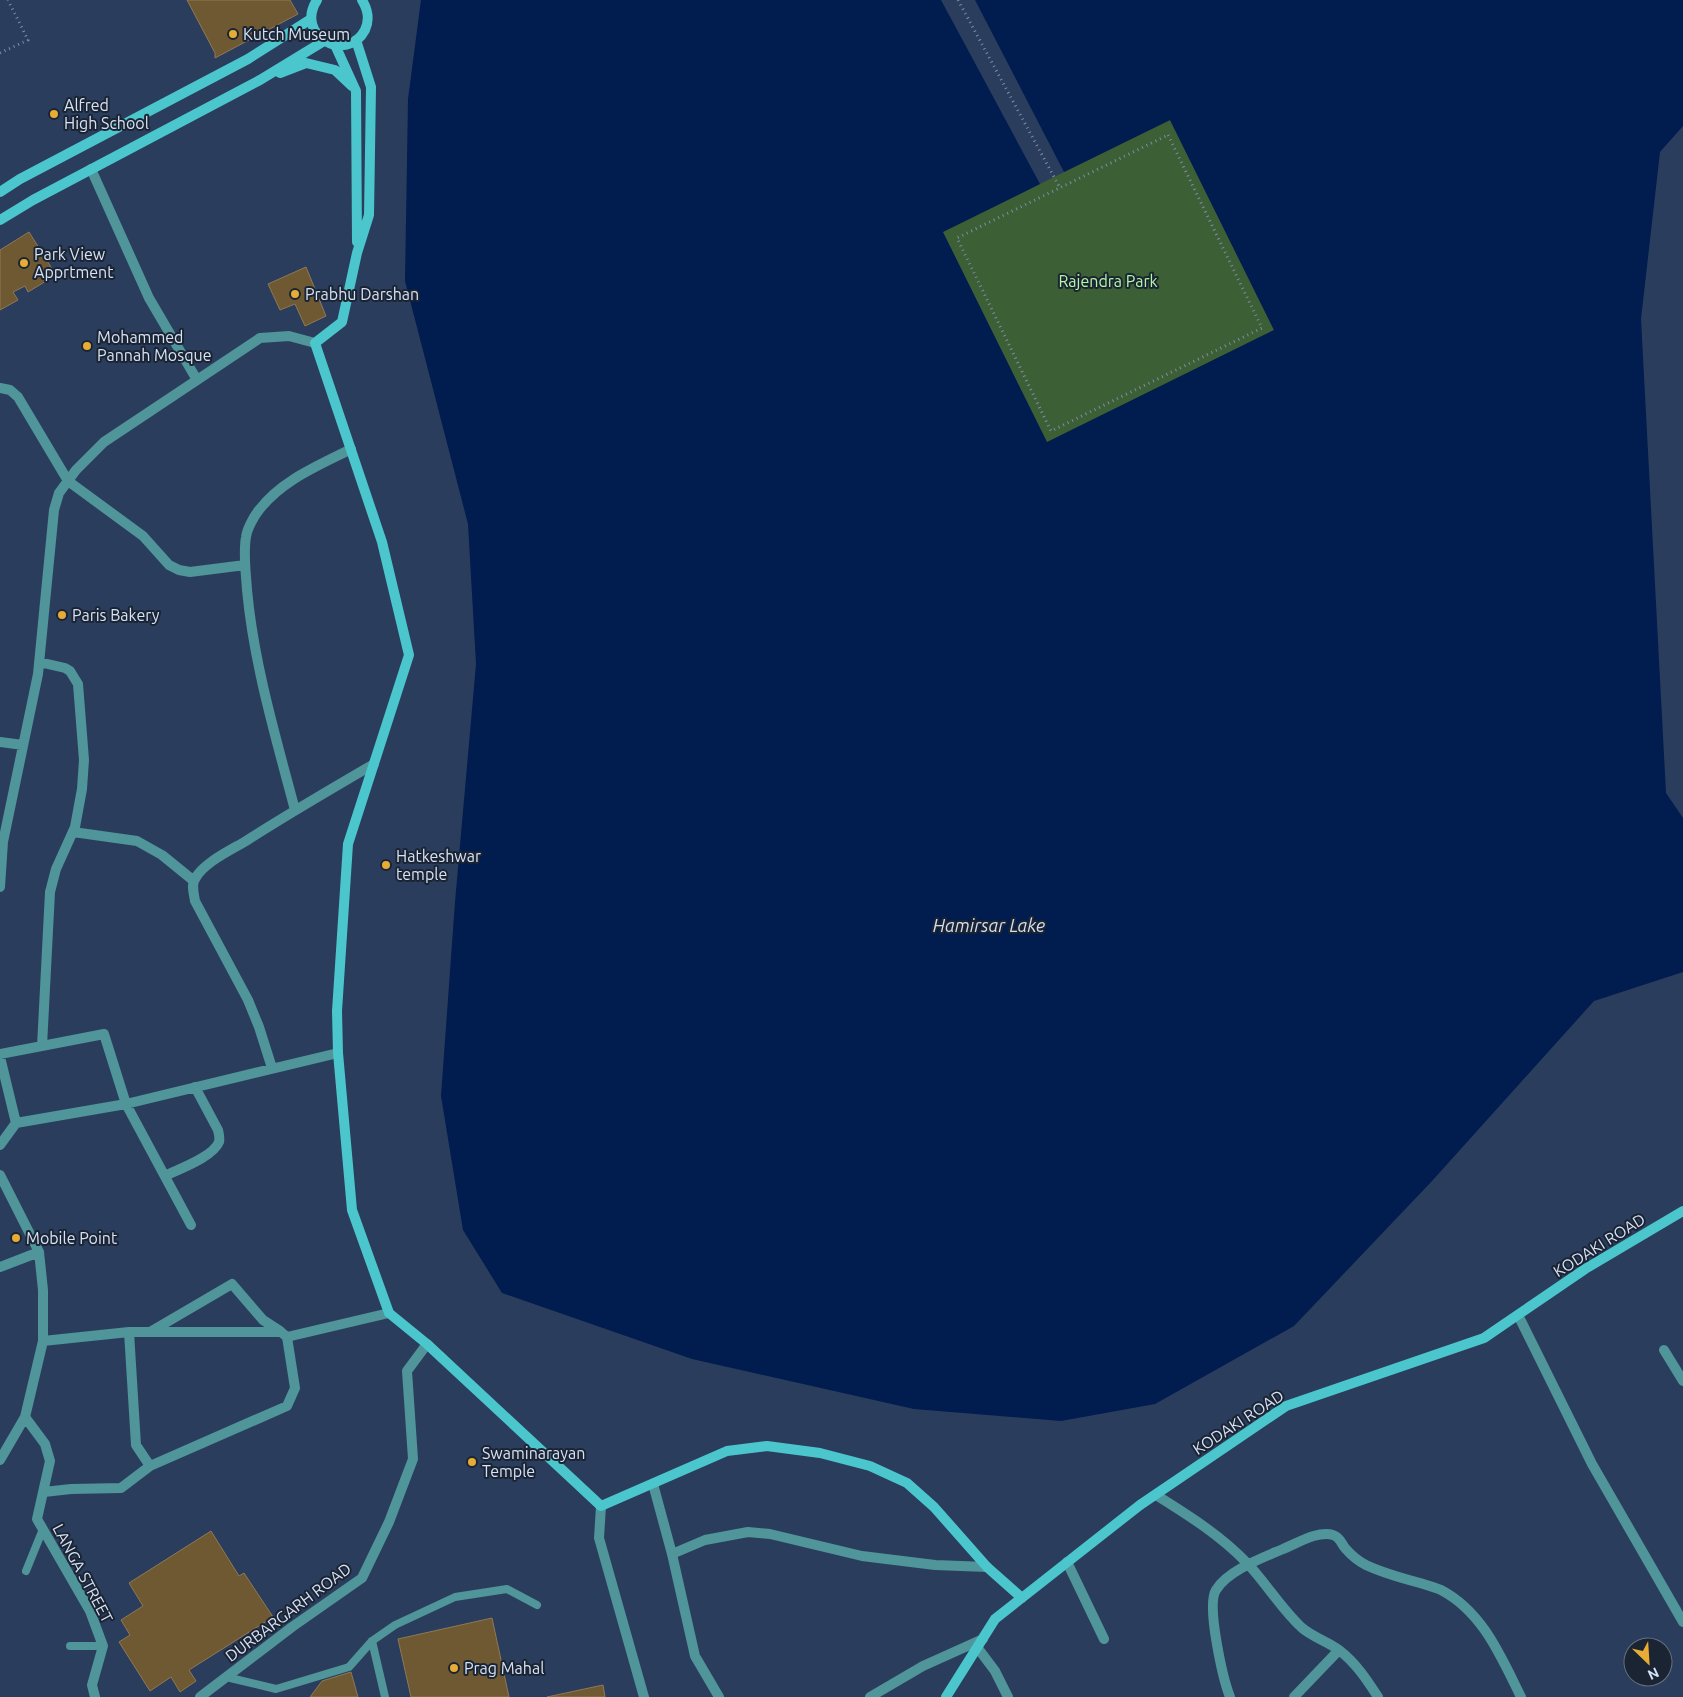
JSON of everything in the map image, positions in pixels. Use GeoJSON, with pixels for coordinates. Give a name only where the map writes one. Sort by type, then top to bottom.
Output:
{"type":"FeatureCollection","features":[{"type":"Feature","properties":{"kind":"street"},"geometry":{"type":"LineString","coordinates":[[316,0],[311,19],[313,28],[324,41],[335,45],[349,44],[363,34],[367,26],[368,17],[363,0]]}},
{"type":"Feature","properties":{"kind":"street"},"geometry":{"type":"LineString","coordinates":[[0,192],[20,179],[248,59],[311,19]]}},
{"type":"Feature","properties":{"kind":"street"},"geometry":{"type":"LineString","coordinates":[[315,343],[342,322],[357,252],[369,215],[371,86],[356,40]]}},
{"type":"Feature","properties":{"kind":"street"},"geometry":{"type":"LineString","coordinates":[[0,220],[33,200],[260,80],[324,41]]}},
{"type":"Feature","properties":{"kind":"street"},"geometry":{"type":"LineString","coordinates":[[335,45],[356,91],[357,252]]}},
{"type":"Feature","properties":{"kind":"street"},"geometry":{"type":"LineString","coordinates":[[260,80],[306,63],[335,70],[356,91]]}},
{"type":"Feature","properties":{"kind":"street"},"geometry":{"type":"LineString","coordinates":[[91,169],[149,298],[197,380]]}},
{"type":"Feature","properties":{"kind":"street"},"geometry":{"type":"LineString","coordinates":[[0,887],[1,848],[39,662],[54,510],[59,493],[76,470],[104,442],[260,338],[289,336],[315,343]]}},
{"type":"Feature","properties":{"kind":"street"},"geometry":{"type":"LineString","coordinates":[[315,343],[382,542],[409,655],[348,844],[337,1011],[338,1053],[352,1210],[390,1313],[427,1344],[601,1506]]}},
{"type":"Feature","properties":{"kind":"street"},"geometry":{"type":"LineString","coordinates":[[0,388],[10,390],[18,397],[68,481],[143,536],[165,561],[179,570],[190,572],[245,565]]}},
{"type":"Feature","properties":{"kind":"street"},"geometry":{"type":"LineString","coordinates":[[295,810],[280,755],[252,634],[245,565],[246,535],[259,511],[276,491],[297,476],[350,449]]}},
{"type":"Feature","properties":{"kind":"street"},"geometry":{"type":"LineString","coordinates":[[39,662],[70,671],[78,684],[84,760],[82,789],[75,827],[56,869],[50,892],[42,1046]]}},
{"type":"Feature","properties":{"kind":"street"},"geometry":{"type":"LineString","coordinates":[[0,742],[23,745]]}},
{"type":"Feature","properties":{"kind":"street"},"geometry":{"type":"LineString","coordinates":[[272,1068],[248,1000],[195,901],[193,891],[194,880],[200,871],[221,856],[374,764]]}},
{"type":"Feature","properties":{"kind":"street"},"geometry":{"type":"LineString","coordinates":[[73,832],[137,841],[162,855],[194,880]]}},
{"type":"Feature","properties":{"kind":"street"},"geometry":{"type":"LineString","coordinates":[[16,1123],[2,1075],[0,1056],[104,1034],[126,1104],[191,1225]]}},
{"type":"Feature","properties":{"kind":"street"},"geometry":{"type":"LineString","coordinates":[[0,1145],[16,1123],[126,1104],[338,1053]]}},
{"type":"Feature","properties":{"kind":"street"},"geometry":{"type":"LineString","coordinates":[[165,1176],[204,1157],[219,1142],[218,1130],[195,1087]]}},
{"type":"Feature","properties":{"kind":"street"},"geometry":{"type":"LineString","coordinates":[[0,1175],[39,1252],[43,1290],[43,1341],[25,1417],[0,1460]]}},
{"type":"Feature","properties":{"kind":"street","name":"KODAKI ROAD"},"geometry":{"type":"LineString","coordinates":[[946,1697],[995,1619],[1156,1495],[1286,1406],[1484,1338],[1585,1269],[1683,1211]]}},
{"type":"Feature","properties":{"kind":"street"},"geometry":{"type":"LineString","coordinates":[[0,1266],[39,1252]]}},
{"type":"Feature","properties":{"kind":"street"},"geometry":{"type":"LineString","coordinates":[[44,1492],[71,1489],[121,1488],[150,1466],[287,1406],[295,1388],[284,1334],[262,1320],[232,1284],[149,1332]]}},
{"type":"Feature","properties":{"kind":"street"},"geometry":{"type":"LineString","coordinates":[[43,1341],[129,1332],[284,1334],[390,1313]]}},
{"type":"Feature","properties":{"kind":"street"},"geometry":{"type":"LineString","coordinates":[[1518,1315],[1592,1464],[1683,1622]]}},
{"type":"Feature","properties":{"kind":"street"},"geometry":{"type":"LineString","coordinates":[[129,1332],[136,1445],[150,1466]]}},
{"type":"Feature","properties":{"kind":"street","name":"DURBARGARH ROAD"},"geometry":{"type":"LineString","coordinates":[[200,1697],[292,1627],[362,1578],[389,1522],[413,1459],[407,1371],[427,1344]]}},
{"type":"Feature","properties":{"kind":"street"},"geometry":{"type":"LineString","coordinates":[[1664,1350],[1683,1381]]}},
{"type":"Feature","properties":{"kind":"street","name":"LANGA STREET"},"geometry":{"type":"LineString","coordinates":[[25,1417],[45,1444],[50,1461],[37,1519],[90,1611],[104,1646],[92,1685],[95,1697]]}},
{"type":"Feature","properties":{"kind":"street"},"geometry":{"type":"LineString","coordinates":[[601,1506],[727,1450],[767,1446],[820,1453],[870,1466],[907,1483],[934,1507],[987,1567],[1022,1598]]}},
{"type":"Feature","properties":{"kind":"street"},"geometry":{"type":"LineString","coordinates":[[653,1484],[672,1554],[695,1656],[720,1697]]}},
{"type":"Feature","properties":{"kind":"street"},"geometry":{"type":"LineString","coordinates":[[1156,1495],[1187,1514],[1227,1544],[1248,1563],[1302,1628],[1339,1650],[1358,1668],[1378,1697]]}},
{"type":"Feature","properties":{"kind":"street"},"geometry":{"type":"LineString","coordinates":[[601,1506],[599,1538],[644,1697]]}},
{"type":"Feature","properties":{"kind":"street"},"geometry":{"type":"LineString","coordinates":[[672,1554],[705,1540],[748,1532],[770,1534],[862,1556],[935,1565],[987,1567]]}},
{"type":"Feature","properties":{"kind":"street"},"geometry":{"type":"LineString","coordinates":[[1230,1697],[1220,1664],[1212,1601],[1216,1588],[1248,1563],[1314,1537],[1327,1534],[1339,1538],[1352,1555],[1363,1564],[1378,1571],[1440,1590],[1466,1607],[1491,1638],[1521,1697]]}},
{"type":"Feature","properties":{"kind":"street"},"geometry":{"type":"LineString","coordinates":[[1067,1562],[1104,1639]]}},
{"type":"Feature","properties":{"kind":"street"},"geometry":{"type":"LineString","coordinates":[[870,1697],[923,1666],[980,1643],[1008,1697]]}},
{"type":"Feature","properties":{"kind":"street"},"geometry":{"type":"LineString","coordinates":[[1294,1697],[1339,1650]]}},
{"type":"Feature","properties":{"kind":"lane"},"geometry":{"type":"LineString","coordinates":[[26,1571],[43,1530]]}},
{"type":"Feature","properties":{"kind":"lane"},"geometry":{"type":"LineString","coordinates":[[226,1677],[276,1689],[349,1667],[372,1641],[395,1625],[455,1597],[506,1589],[538,1605]]}},
{"type":"Feature","properties":{"kind":"lane"},"geometry":{"type":"LineString","coordinates":[[372,1641],[385,1697]]}},
{"type":"Feature","properties":{"kind":"lane"},"geometry":{"type":"LineString","coordinates":[[70,1646],[104,1646]]}},
{"type":"Feature","properties":{"kind":"path"},"geometry":{"type":"LineString","coordinates":[[0,53],[28,40],[8,0]]}},
{"type":"Feature","properties":{"kind":"path"},"geometry":{"type":"LineString","coordinates":[[958,0],[1060,188]]}},
{"type":"Feature","properties":{"kind":"path"},"geometry":{"type":"LineString","coordinates":[[1168,135],[1262,328],[1051,432],[957,238],[1060,188],[1168,135]]}},
{"type":"Feature","properties":{"kind":"green space","name":"Rajendra Park"},"geometry":{"type":"Polygon","coordinates":[[[1170,120],[1274,330],[1047,443],[942,232],[1170,120]]]}},
{"type":"Feature","properties":{"kind":"water","name":"Hamirsar Lake"},"geometry":{"type":"Polygon","coordinates":[[[421,0],[941,0],[1040,184],[943,232],[1047,442],[1274,330],[1170,120],[1064,172],[975,0],[1683,0],[1683,126],[1660,152],[1641,319],[1666,793],[1683,818],[1683,972],[1594,1001],[1432,1181],[1294,1326],[1155,1404],[1061,1421],[914,1409],[692,1359],[502,1293],[463,1230],[441,1096],[455,902],[476,664],[468,524],[405,281],[408,99],[421,0]]]}},
{"type":"Feature","properties":{"kind":"building","name":"Kutch Museum"},"geometry":{"type":"Polygon","coordinates":[[[187,0],[290,0],[298,14],[215,58],[215,53],[187,0]]]}},
{"type":"Feature","properties":{"kind":"building","name":"Park View Apprtment"},"geometry":{"type":"Polygon","coordinates":[[[29,232],[56,275],[28,292],[25,286],[13,292],[18,300],[0,310],[0,250],[29,232]]]}},
{"type":"Feature","properties":{"kind":"building","name":"Prabhu Darshan"},"geometry":{"type":"Polygon","coordinates":[[[306,267],[326,316],[305,326],[295,304],[280,310],[268,284],[306,267]]]}},
{"type":"Feature","properties":{"kind":"building"},"geometry":{"type":"Polygon","coordinates":[[[211,1531],[239,1576],[244,1573],[273,1617],[189,1670],[196,1681],[180,1692],[171,1677],[150,1691],[119,1642],[130,1635],[121,1620],[143,1606],[129,1583],[211,1531]]]}},
{"type":"Feature","properties":{"kind":"building","name":"Prag Mahal"},"geometry":{"type":"Polygon","coordinates":[[[492,1618],[509,1697],[411,1697],[398,1639],[492,1618]]]}},
{"type":"Feature","properties":{"kind":"building"},"geometry":{"type":"Polygon","coordinates":[[[351,1672],[358,1697],[310,1697],[322,1681],[351,1672]]]}},
{"type":"Feature","properties":{"kind":"building","name":"Prag Mahal"},"geometry":{"type":"Polygon","coordinates":[[[603,1685],[605,1697],[547,1697],[603,1685]]]}},
{"type":"Feature","properties":{"kind":"place","name":"Kutch Museum"},"geometry":{"type":"Point","coordinates":[233,34]}},
{"type":"Feature","properties":{"kind":"place","name":"Alfred High School"},"geometry":{"type":"Point","coordinates":[54,114]}},
{"type":"Feature","properties":{"kind":"place","name":"Park View Apprtment"},"geometry":{"type":"Point","coordinates":[24,263]}},
{"type":"Feature","properties":{"kind":"place","name":"Prabhu Darshan"},"geometry":{"type":"Point","coordinates":[295,294]}},
{"type":"Feature","properties":{"kind":"place","name":"Mohammed Pannah Mosque"},"geometry":{"type":"Point","coordinates":[87,346]}},
{"type":"Feature","properties":{"kind":"place","name":"Paris Bakery"},"geometry":{"type":"Point","coordinates":[62,615]}},
{"type":"Feature","properties":{"kind":"place","name":"Hatkeshwar temple"},"geometry":{"type":"Point","coordinates":[386,865]}},
{"type":"Feature","properties":{"kind":"place","name":"Mobile Point"},"geometry":{"type":"Point","coordinates":[16,1238]}},
{"type":"Feature","properties":{"kind":"place","name":"Swaminarayan Temple"},"geometry":{"type":"Point","coordinates":[472,1462]}},
{"type":"Feature","properties":{"kind":"place","name":"Prag Mahal"},"geometry":{"type":"Point","coordinates":[454,1668]}}]}
